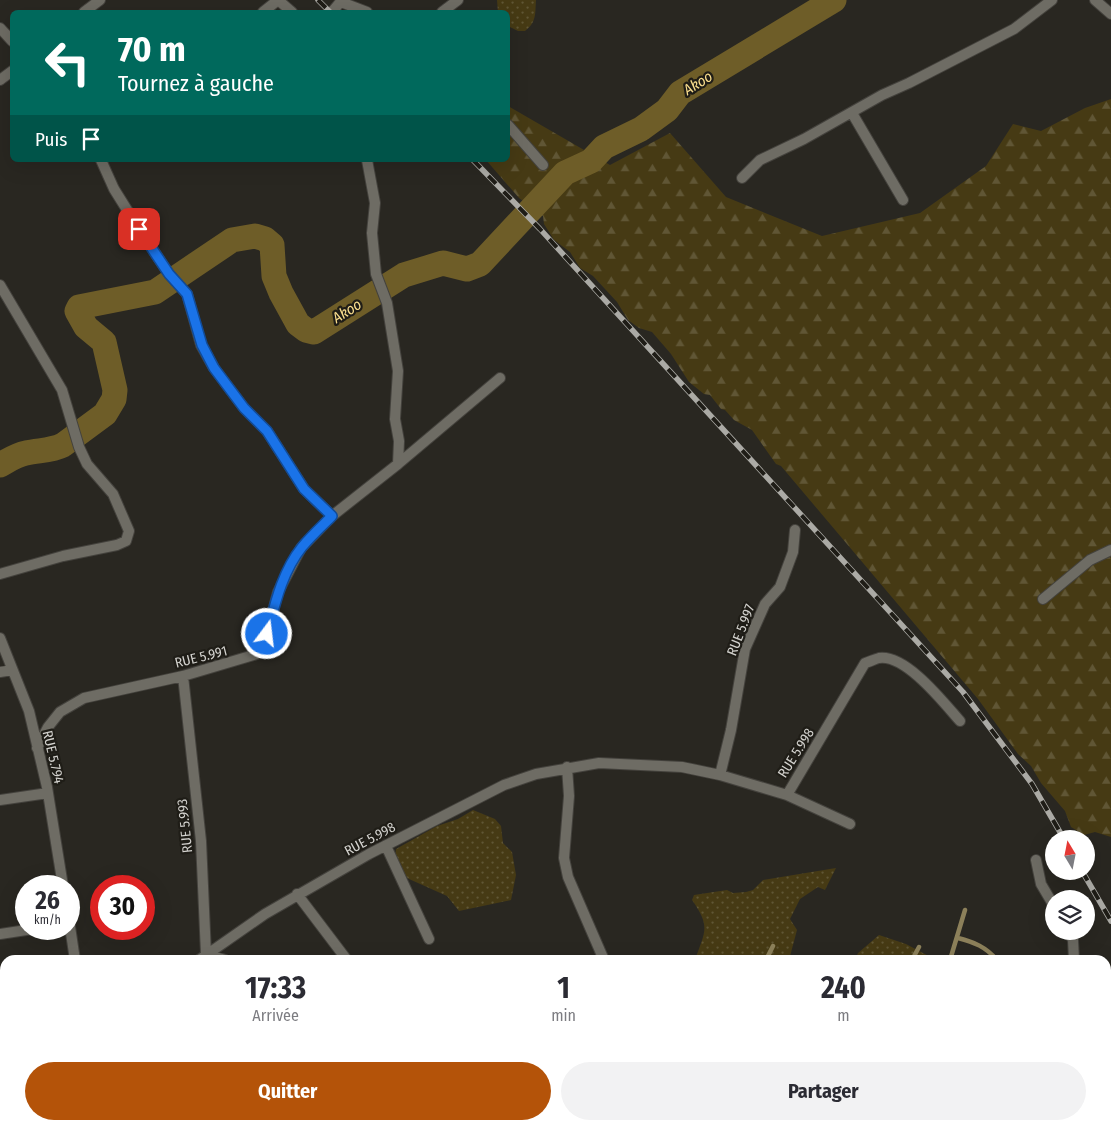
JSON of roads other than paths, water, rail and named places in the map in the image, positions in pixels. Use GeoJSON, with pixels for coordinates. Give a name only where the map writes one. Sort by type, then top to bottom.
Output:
{"type":"FeatureCollection","features":[{"type":"Feature","properties":{"kind":"street"},"geometry":{"type":"LineString","coordinates":[[87,10],[100,0]]}},
{"type":"Feature","properties":{"kind":"street"},"geometry":{"type":"LineString","coordinates":[[266,10],[278,0],[290,10]]}},
{"type":"Feature","properties":{"kind":"street"},"geometry":{"type":"LineString","coordinates":[[445,10],[458,0]]}},
{"type":"Feature","properties":{"kind":"street"},"geometry":{"type":"LineString","coordinates":[[742,178],[760,160],[852,113],[882,95],[917,80],[1014,29],[1052,0]]}},
{"type":"Feature","properties":{"kind":"street"},"geometry":{"type":"LineString","coordinates":[[1095,0],[1111,14]]}},
{"type":"Feature","properties":{"kind":"street"},"geometry":{"type":"LineString","coordinates":[[341,1],[362,10]]}},
{"type":"Feature","properties":{"kind":"street"},"geometry":{"type":"LineString","coordinates":[[0,28],[10,39]]}},
{"type":"Feature","properties":{"kind":"street"},"geometry":{"type":"LineString","coordinates":[[852,113],[903,200]]}},
{"type":"Feature","properties":{"kind":"street"},"geometry":{"type":"LineString","coordinates":[[510,127],[543,164]]}},
{"type":"Feature","properties":{"kind":"street"},"geometry":{"type":"LineString","coordinates":[[102,162],[114,189],[169,274],[191,301],[202,345],[214,368],[244,408],[267,431],[304,489],[332,516]]}},
{"type":"Feature","properties":{"kind":"street"},"geometry":{"type":"LineString","coordinates":[[368,162],[375,203],[372,233],[376,274],[387,303],[398,371],[395,419],[399,441],[398,464]]}},
{"type":"Feature","properties":{"kind":"street"},"geometry":{"type":"LineString","coordinates":[[0,285],[62,390],[79,447],[87,464],[114,494],[129,531],[126,540],[117,545],[63,556],[0,574]]}},
{"type":"Feature","properties":{"kind":"street","name":"RUE 5.991"},"geometry":{"type":"LineString","coordinates":[[38,748],[48,727],[60,712],[84,698],[183,676],[257,654],[263,645],[278,592],[287,572],[302,548],[332,516],[398,464],[500,378]]}},
{"type":"Feature","properties":{"kind":"street","name":"RUE 5.997"},"geometry":{"type":"LineString","coordinates":[[720,775],[731,730],[745,649],[765,604],[780,587],[793,552],[795,530]]}},
{"type":"Feature","properties":{"kind":"street"},"geometry":{"type":"LineString","coordinates":[[1043,599],[1090,560],[1111,550]]}},
{"type":"Feature","properties":{"kind":"street","name":"RUE 5.794"},"geometry":{"type":"LineString","coordinates":[[0,638],[28,711],[38,748],[48,793],[61,875]]}},
{"type":"Feature","properties":{"kind":"street","name":"RUE 5.998"},"geometry":{"type":"LineString","coordinates":[[205,955],[297,894],[504,785],[536,774],[567,767],[599,763],[682,767],[720,775],[787,795],[865,663],[880,658],[901,662],[941,698],[960,721]]}},
{"type":"Feature","properties":{"kind":"street"},"geometry":{"type":"LineString","coordinates":[[0,672],[12,670]]}},
{"type":"Feature","properties":{"kind":"street","name":"RUE 5.993"},"geometry":{"type":"LineString","coordinates":[[183,676],[201,841],[202,955]]}},
{"type":"Feature","properties":{"kind":"street"},"geometry":{"type":"LineString","coordinates":[[567,767],[569,796],[564,858],[568,877],[602,955]]}},
{"type":"Feature","properties":{"kind":"street"},"geometry":{"type":"LineString","coordinates":[[0,800],[48,793]]}},
{"type":"Feature","properties":{"kind":"street"},"geometry":{"type":"LineString","coordinates":[[787,795],[850,824]]}},
{"type":"Feature","properties":{"kind":"street"},"geometry":{"type":"LineString","coordinates":[[386,846],[429,938]]}},
{"type":"Feature","properties":{"kind":"street"},"geometry":{"type":"LineString","coordinates":[[1036,860],[1041,884],[1045,891]]}},
{"type":"Feature","properties":{"kind":"street"},"geometry":{"type":"LineString","coordinates":[[297,894],[343,955]]}},
{"type":"Feature","properties":{"kind":"street"},"geometry":{"type":"LineString","coordinates":[[0,934],[15,932]]}},
{"type":"Feature","properties":{"kind":"street"},"geometry":{"type":"LineString","coordinates":[[72,940],[74,955]]}},
{"type":"Feature","properties":{"kind":"street"},"geometry":{"type":"LineString","coordinates":[[1073,940],[1074,955]]}},
{"type":"Feature","properties":{"kind":"waterway","name":"Akoo"},"geometry":{"type":"LineString","coordinates":[[0,465],[22,454],[63,445],[105,414],[114,399],[115,390],[104,342],[86,327],[77,311],[79,307],[155,292],[232,240],[255,236],[265,239],[272,245],[274,276],[281,293],[298,324],[306,330],[314,332],[404,275],[443,263],[467,269],[480,264],[565,173],[591,161],[604,147],[641,129],[667,110],[680,93],[834,0]]}},
{"type":"Feature","properties":{"kind":"waterway"},"geometry":{"type":"LineString","coordinates":[[952,955],[965,910]]}},
{"type":"Feature","properties":{"kind":"waterway"},"geometry":{"type":"LineString","coordinates":[[958,938],[969,941],[992,955]]}},
{"type":"Feature","properties":{"kind":"waterway"},"geometry":{"type":"LineString","coordinates":[[768,955],[773,946]]}},
{"type":"Feature","properties":{"kind":"waterway"},"geometry":{"type":"LineString","coordinates":[[915,955],[919,947]]}},
{"type":"Feature","properties":{"kind":"railway"},"geometry":{"type":"LineString","coordinates":[[318,0],[328,10]]}},
{"type":"Feature","properties":{"kind":"railway"},"geometry":{"type":"LineString","coordinates":[[475,162],[540,229],[963,692],[1032,784],[1059,830]]}},
{"type":"Feature","properties":{"kind":"railway"},"geometry":{"type":"LineString","coordinates":[[1087,880],[1111,921]]}}]}
